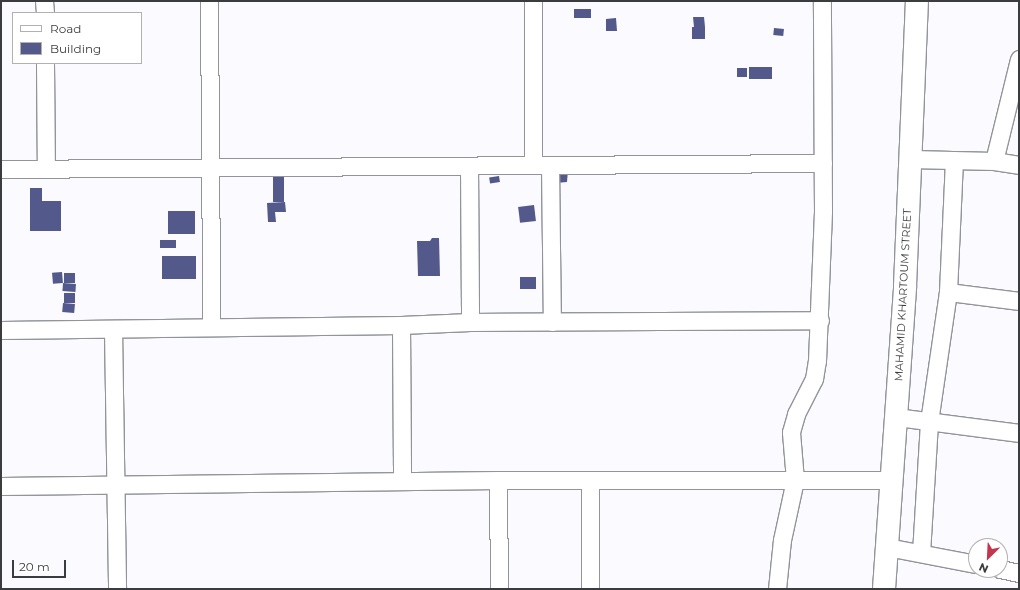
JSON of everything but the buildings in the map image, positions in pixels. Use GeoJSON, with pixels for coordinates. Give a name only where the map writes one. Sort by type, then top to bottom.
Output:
{"type":"FeatureCollection","features":[{"type":"Feature","properties":{"kind":"street"},"geometry":{"type":"LineString","coordinates":[[44,1],[45,12]]}},
{"type":"Feature","properties":{"kind":"street"},"geometry":{"type":"LineString","coordinates":[[209,1],[208,168],[211,326]]}},
{"type":"Feature","properties":{"kind":"street"},"geometry":{"type":"LineString","coordinates":[[533,1],[552,322]]}},
{"type":"Feature","properties":{"kind":"street"},"geometry":{"type":"LineString","coordinates":[[777,589],[782,540],[795,480],[791,432],[796,414],[814,379],[820,320],[823,162],[822,1]]}},
{"type":"Feature","properties":{"kind":"street","name":"MAHAMID KHARTOUM STREET"},"geometry":{"type":"LineString","coordinates":[[884,589],[911,159],[917,1]]}},
{"type":"Feature","properties":{"kind":"street"},"geometry":{"type":"LineString","coordinates":[[994,161],[1019,59]]}},
{"type":"Feature","properties":{"kind":"street"},"geometry":{"type":"LineString","coordinates":[[45,64],[46,168]]}},
{"type":"Feature","properties":{"kind":"street"},"geometry":{"type":"LineString","coordinates":[[911,159],[994,161],[1019,165]]}},
{"type":"Feature","properties":{"kind":"street"},"geometry":{"type":"LineString","coordinates":[[921,554],[929,422],[948,292],[954,160]]}},
{"type":"Feature","properties":{"kind":"street"},"geometry":{"type":"LineString","coordinates":[[1,169],[823,162]]}},
{"type":"Feature","properties":{"kind":"street"},"geometry":{"type":"LineString","coordinates":[[469,166],[470,322]]}},
{"type":"Feature","properties":{"kind":"street"},"geometry":{"type":"LineString","coordinates":[[948,292],[1019,301]]}},
{"type":"Feature","properties":{"kind":"street"},"geometry":{"type":"LineString","coordinates":[[1,330],[211,326],[401,325],[470,322],[820,320]]}},
{"type":"Feature","properties":{"kind":"street"},"geometry":{"type":"LineString","coordinates":[[401,325],[402,481]]}},
{"type":"Feature","properties":{"kind":"street"},"geometry":{"type":"LineString","coordinates":[[113,328],[114,484],[117,589]]}},
{"type":"Feature","properties":{"kind":"street"},"geometry":{"type":"LineString","coordinates":[[896,417],[1019,432]]}},
{"type":"Feature","properties":{"kind":"street"},"geometry":{"type":"LineString","coordinates":[[1,486],[498,480],[892,480]]}},
{"type":"Feature","properties":{"kind":"street"},"geometry":{"type":"LineString","coordinates":[[498,480],[499,589]]}},
{"type":"Feature","properties":{"kind":"street"},"geometry":{"type":"LineString","coordinates":[[590,480],[590,589]]}},
{"type":"Feature","properties":{"kind":"street"},"geometry":{"type":"LineString","coordinates":[[887,547],[968,563]]}},
{"type":"Feature","properties":{"kind":"street"},"geometry":{"type":"LineString","coordinates":[[1008,570],[1019,572]]}}]}
